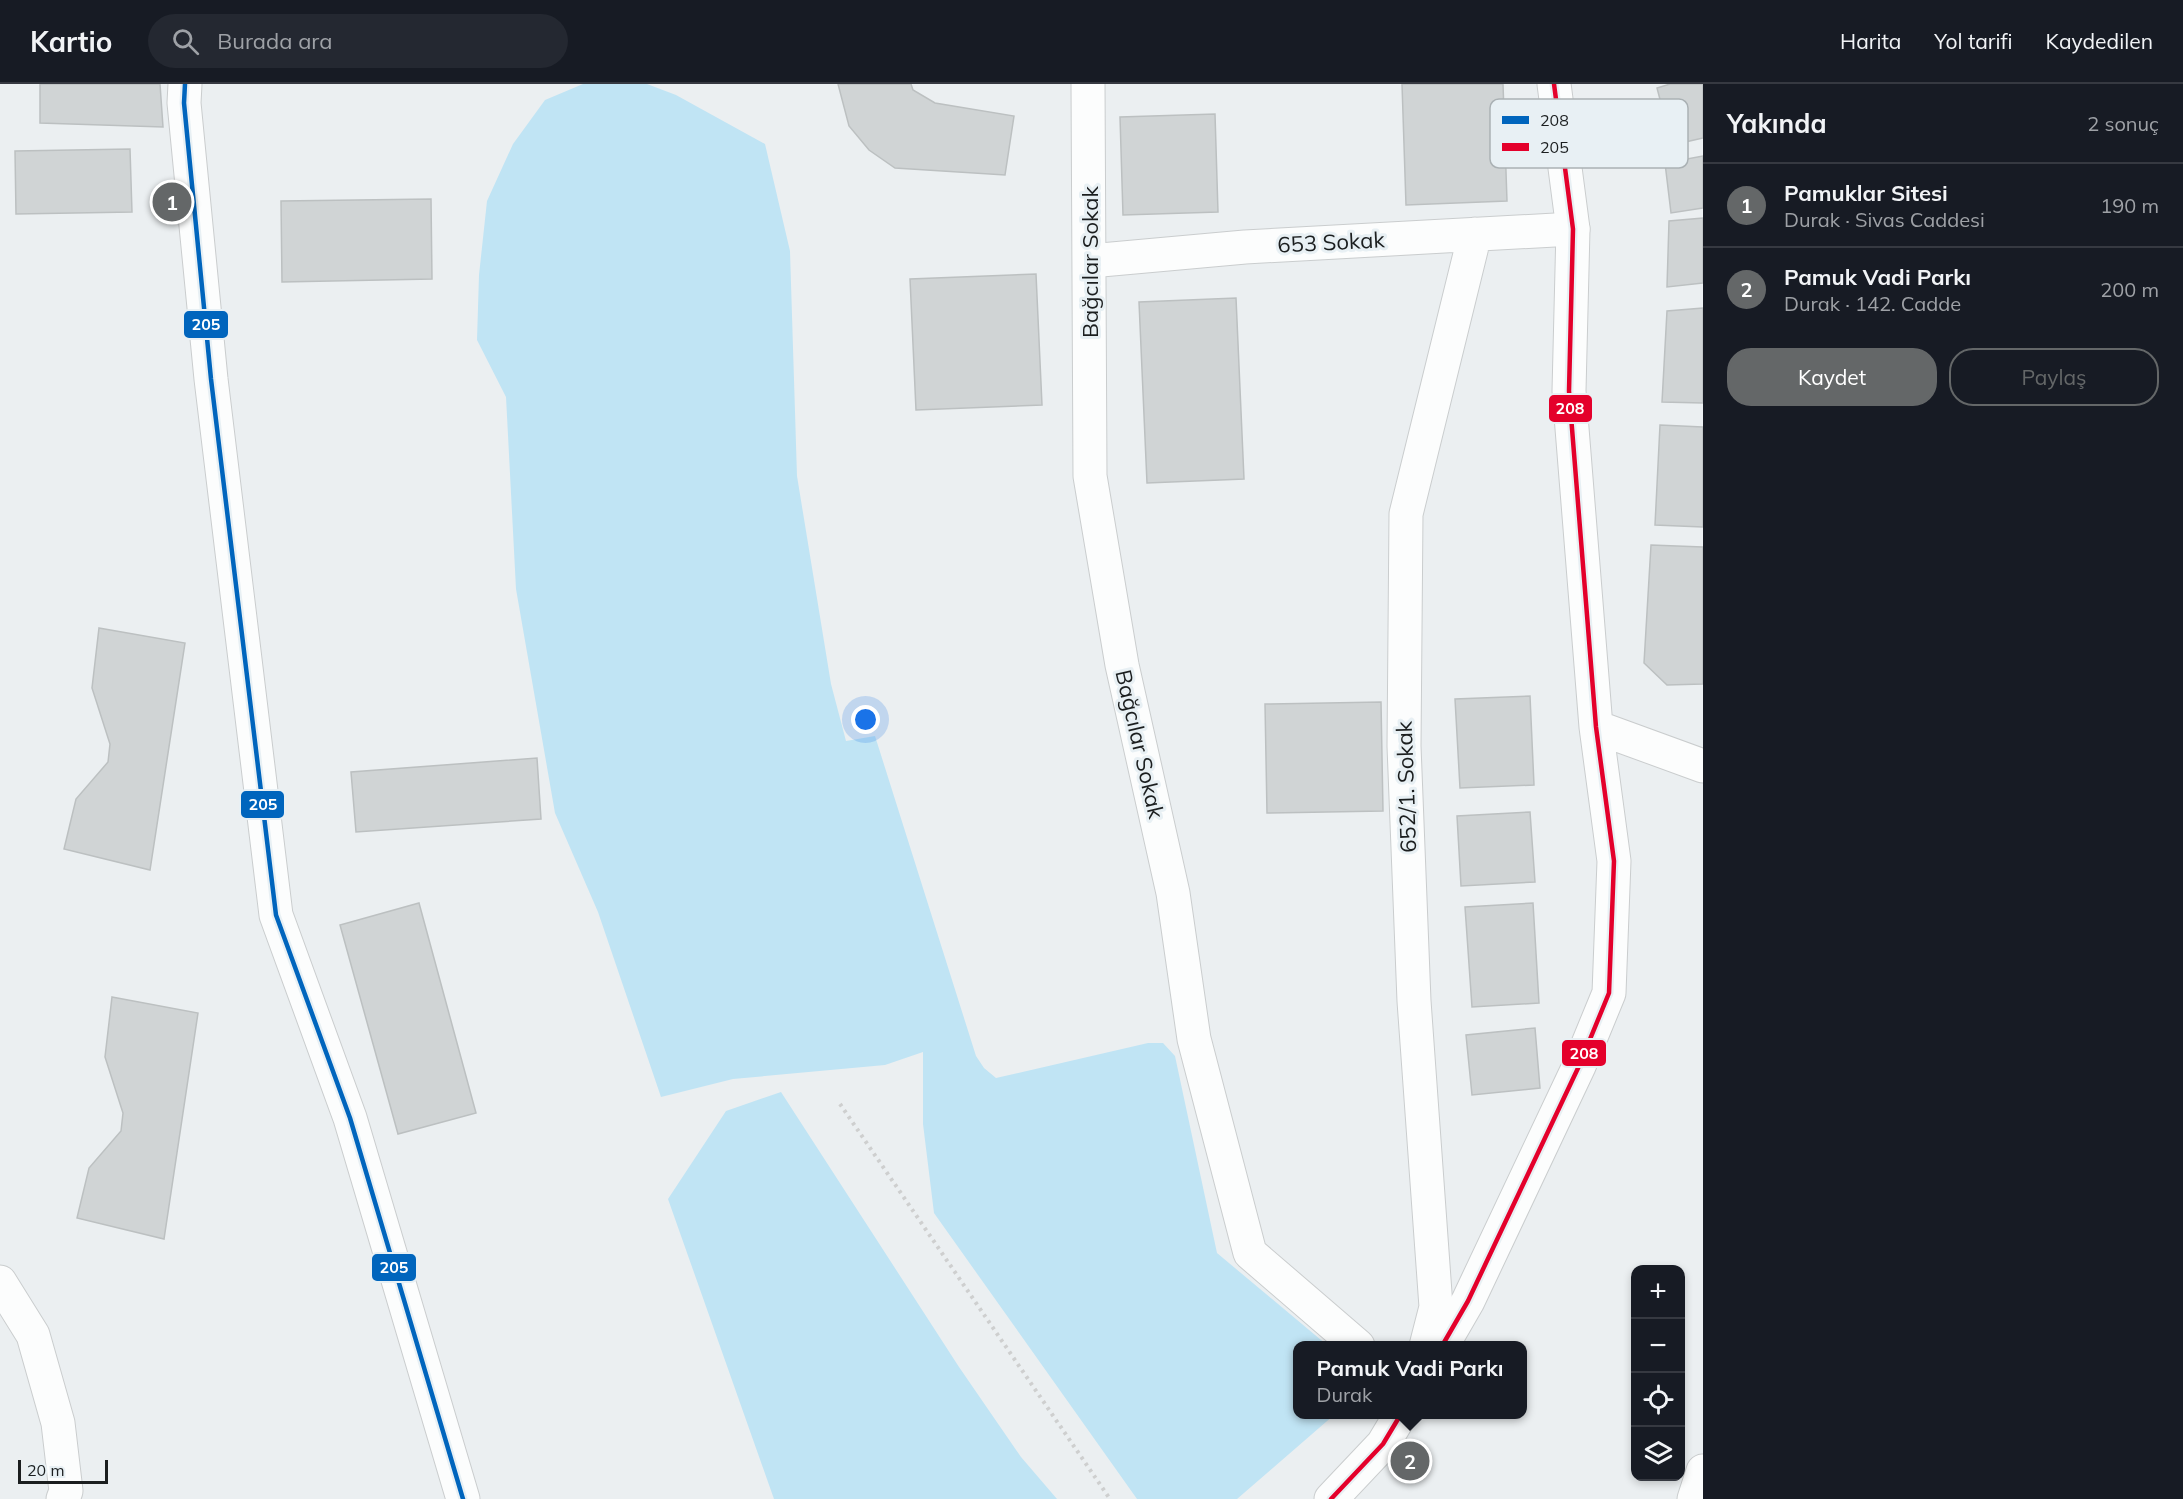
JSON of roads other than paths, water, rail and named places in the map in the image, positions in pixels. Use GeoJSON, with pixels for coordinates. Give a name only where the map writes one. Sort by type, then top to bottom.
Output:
{"type":"FeatureCollection","features":[{"type":"Feature","properties":{"kind":"street"},"geometry":{"type":"LineString","coordinates":[[185,84],[184,104],[211,379],[276,915],[350,1118],[463,1499]]}},
{"type":"Feature","properties":{"kind":"street","name":"Bağcılar Sokak"},"geometry":{"type":"LineString","coordinates":[[1088,84],[1090,476],[1122,665],[1173,893],[1194,1039],[1250,1253],[1352,1341]]}},
{"type":"Feature","properties":{"kind":"street"},"geometry":{"type":"LineString","coordinates":[[1554,84],[1556,99]]}},
{"type":"Feature","properties":{"kind":"street"},"geometry":{"type":"LineString","coordinates":[[1445,1341],[1468,1301],[1579,1066],[1609,993],[1614,861],[1596,727],[1569,391],[1573,229],[1565,168]]}},
{"type":"Feature","properties":{"kind":"street","name":"653 Sokak"},"geometry":{"type":"LineString","coordinates":[[1090,261],[1245,247],[1573,229]]}},
{"type":"Feature","properties":{"kind":"street","name":"652/1. Sokak"},"geometry":{"type":"LineString","coordinates":[[1427,1341],[1436,1307],[1414,1001],[1404,746],[1406,514],[1475,234]]}},
{"type":"Feature","properties":{"kind":"street"},"geometry":{"type":"LineString","coordinates":[[1596,727],[1703,766]]}},
{"type":"Feature","properties":{"kind":"street"},"geometry":{"type":"LineString","coordinates":[[0,1282],[33,1335],[58,1423],[66,1491],[63,1499]]}},
{"type":"Feature","properties":{"kind":"street"},"geometry":{"type":"LineString","coordinates":[[1331,1499],[1383,1444],[1398,1419]]}},
{"type":"Feature","properties":{"kind":"street"},"geometry":{"type":"LineString","coordinates":[[1694,1499],[1703,1471]]}},
{"type":"Feature","properties":{"kind":"place","name":"Pamuklar Sitesi"},"geometry":{"type":"Point","coordinates":[172,202]}},
{"type":"Feature","properties":{"kind":"place","name":"Pamuk Vadi Parkı"},"geometry":{"type":"Point","coordinates":[1410,1461]}}]}
